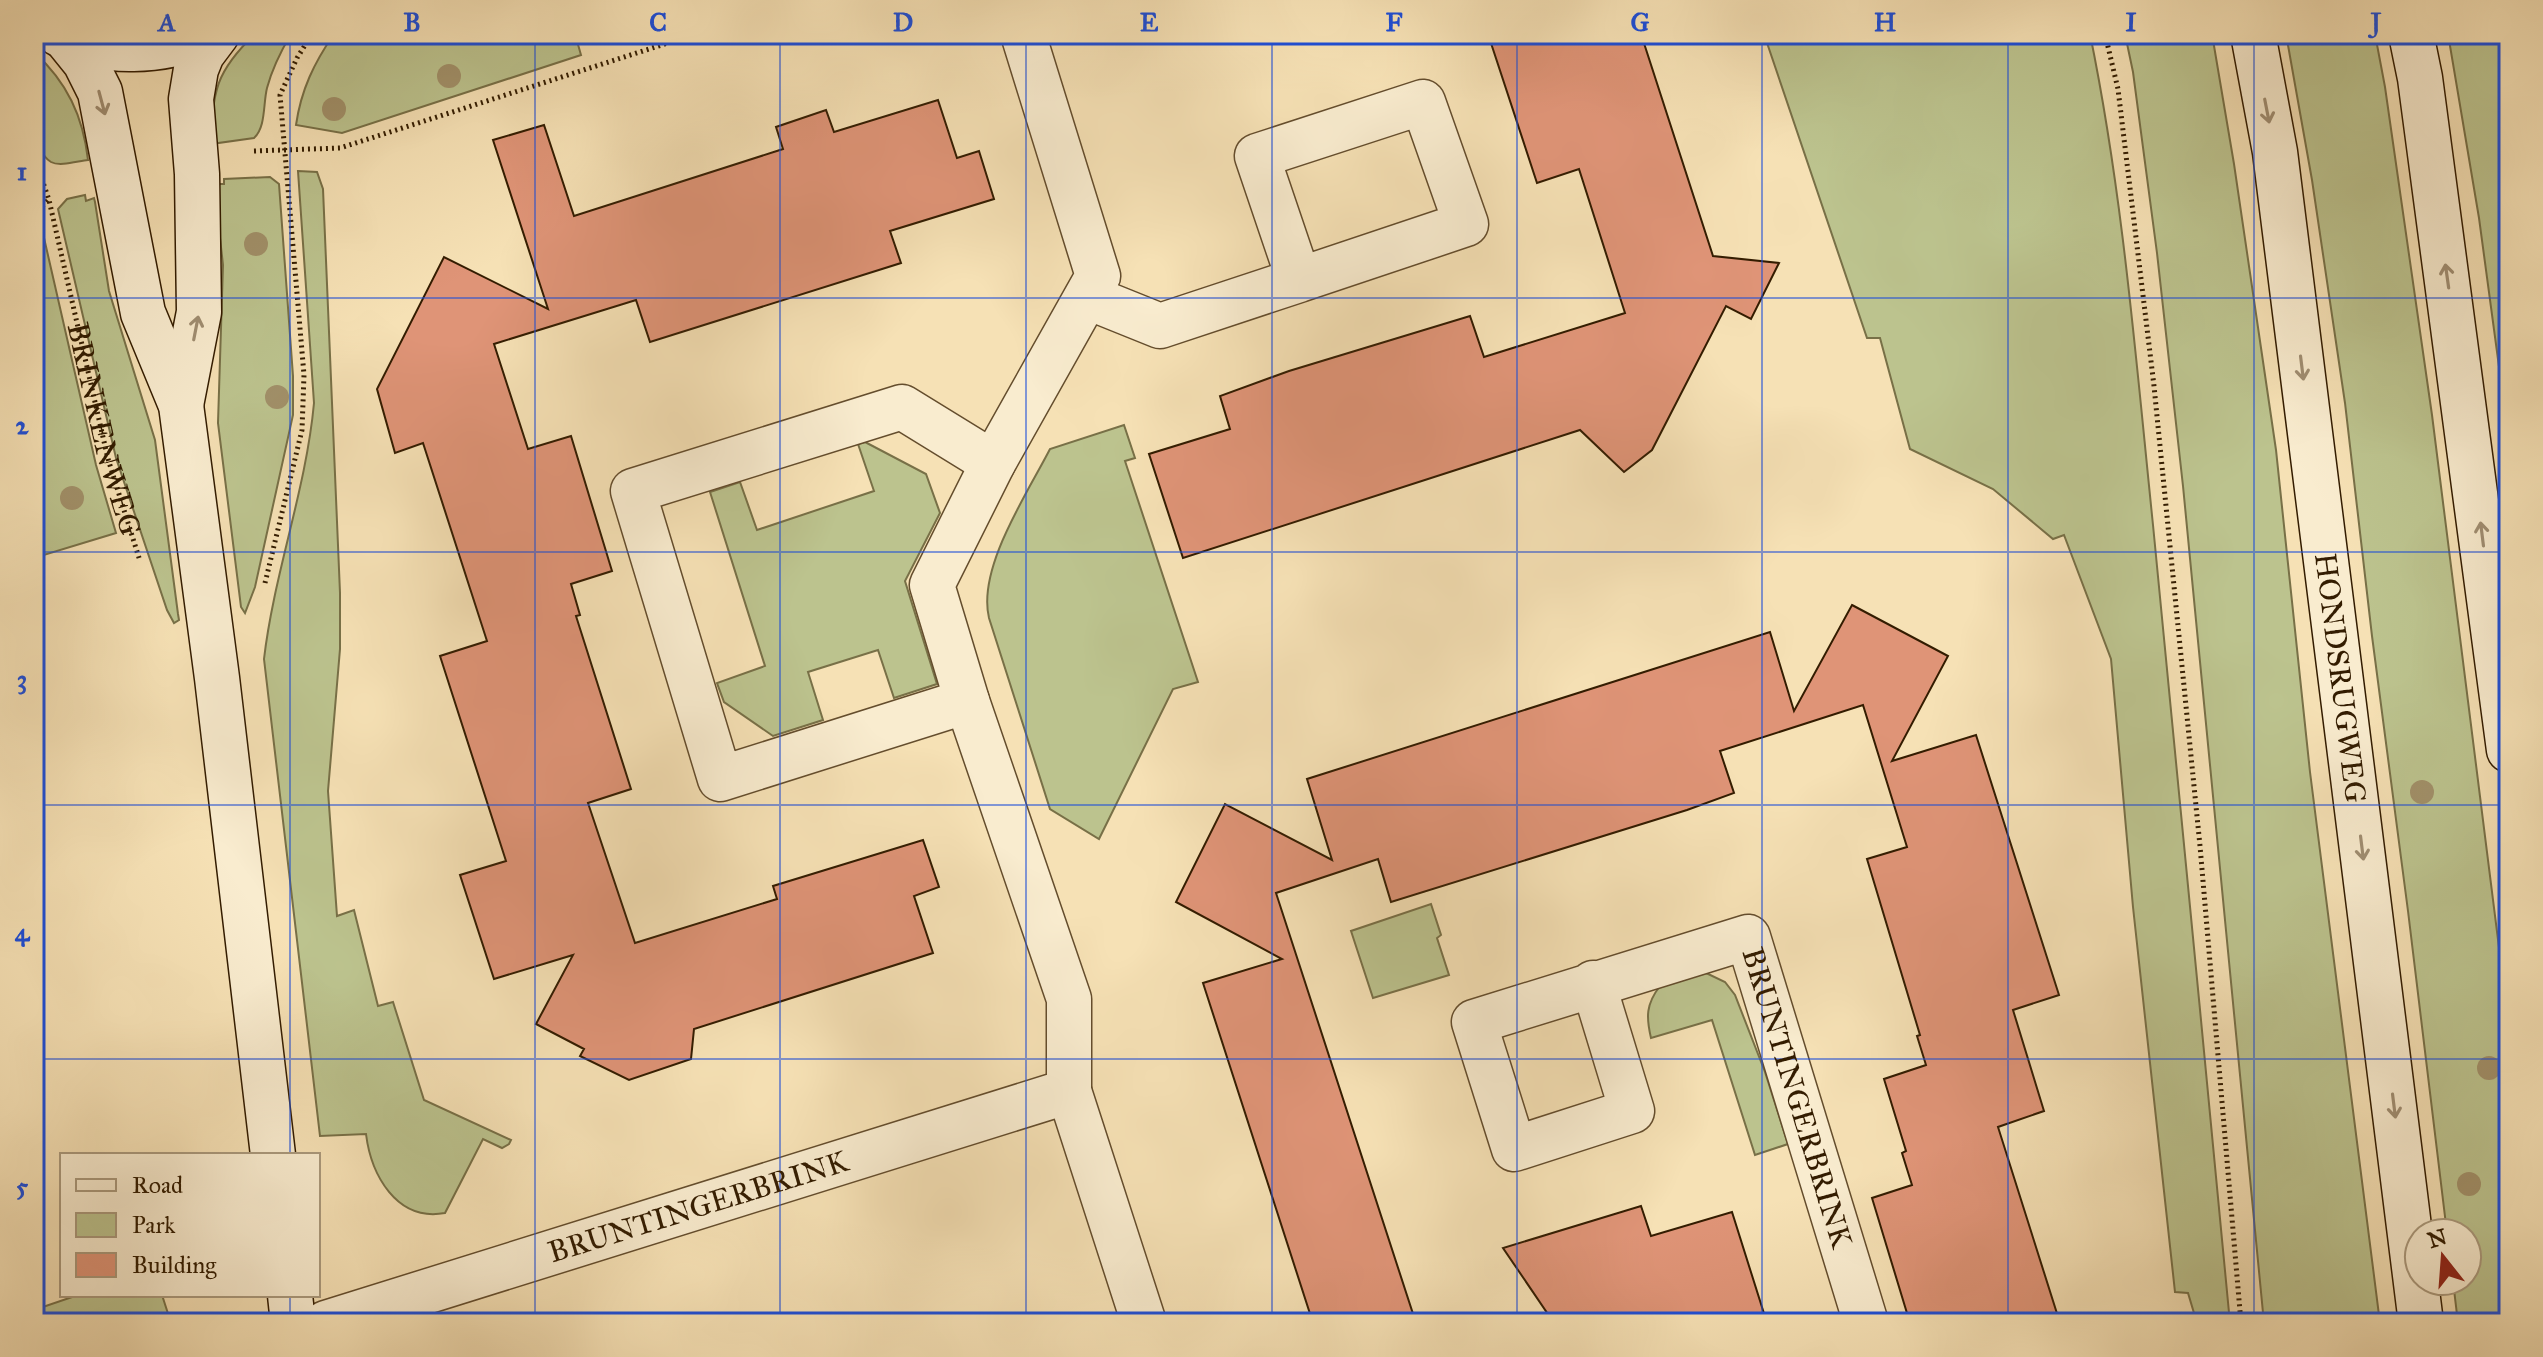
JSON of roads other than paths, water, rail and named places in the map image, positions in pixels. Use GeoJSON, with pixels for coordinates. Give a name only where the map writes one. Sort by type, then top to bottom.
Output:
{"type":"FeatureCollection","features":[{"type":"Feature","properties":{"kind":"street"},"geometry":{"type":"LineString","coordinates":[[62,35],[116,48],[143,49],[170,46],[208,34]]}},
{"type":"Feature","properties":{"kind":"street"},"geometry":{"type":"LineString","coordinates":[[181,405],[199,312],[197,174],[191,99],[196,69],[202,54],[217,34]]}},
{"type":"Feature","properties":{"kind":"street"},"geometry":{"type":"LineString","coordinates":[[1023,34],[1098,276],[993,463],[932,585],[967,701],[1069,999],[1069,1091],[1144,1323]]}},
{"type":"Feature","properties":{"kind":"street","name":"HONDSRUGWEG"},"geometry":{"type":"LineString","coordinates":[[2253,34],[2275,152],[2421,1323]]}},
{"type":"Feature","properties":{"kind":"street"},"geometry":{"type":"LineString","coordinates":[[2411,34],[2420,78],[2509,750]]}},
{"type":"Feature","properties":{"kind":"street"},"geometry":{"type":"LineString","coordinates":[[62,35],[85,62],[100,92],[143,313],[181,405],[217,678],[273,1153]]}},
{"type":"Feature","properties":{"kind":"street"},"geometry":{"type":"LineString","coordinates":[[1088,297],[1160,326],[1299,280],[1466,224],[1423,102],[1257,156],[1299,280]]}},
{"type":"Feature","properties":{"kind":"street"},"geometry":{"type":"LineString","coordinates":[[967,701],[720,779],[633,491],[902,407],[993,463]]}},
{"type":"Feature","properties":{"kind":"street","name":"BRUNTINGERBRINK"},"geometry":{"type":"LineString","coordinates":[[1593,983],[1748,937],[1866,1323]]}},
{"type":"Feature","properties":{"kind":"street","name":"BRUNTINGERBRINK"},"geometry":{"type":"LineString","coordinates":[[326,1323],[1069,1091]]}},
{"type":"Feature","properties":{"kind":"street"},"geometry":{"type":"LineString","coordinates":[[290,1297],[293,1323]]}}]}
